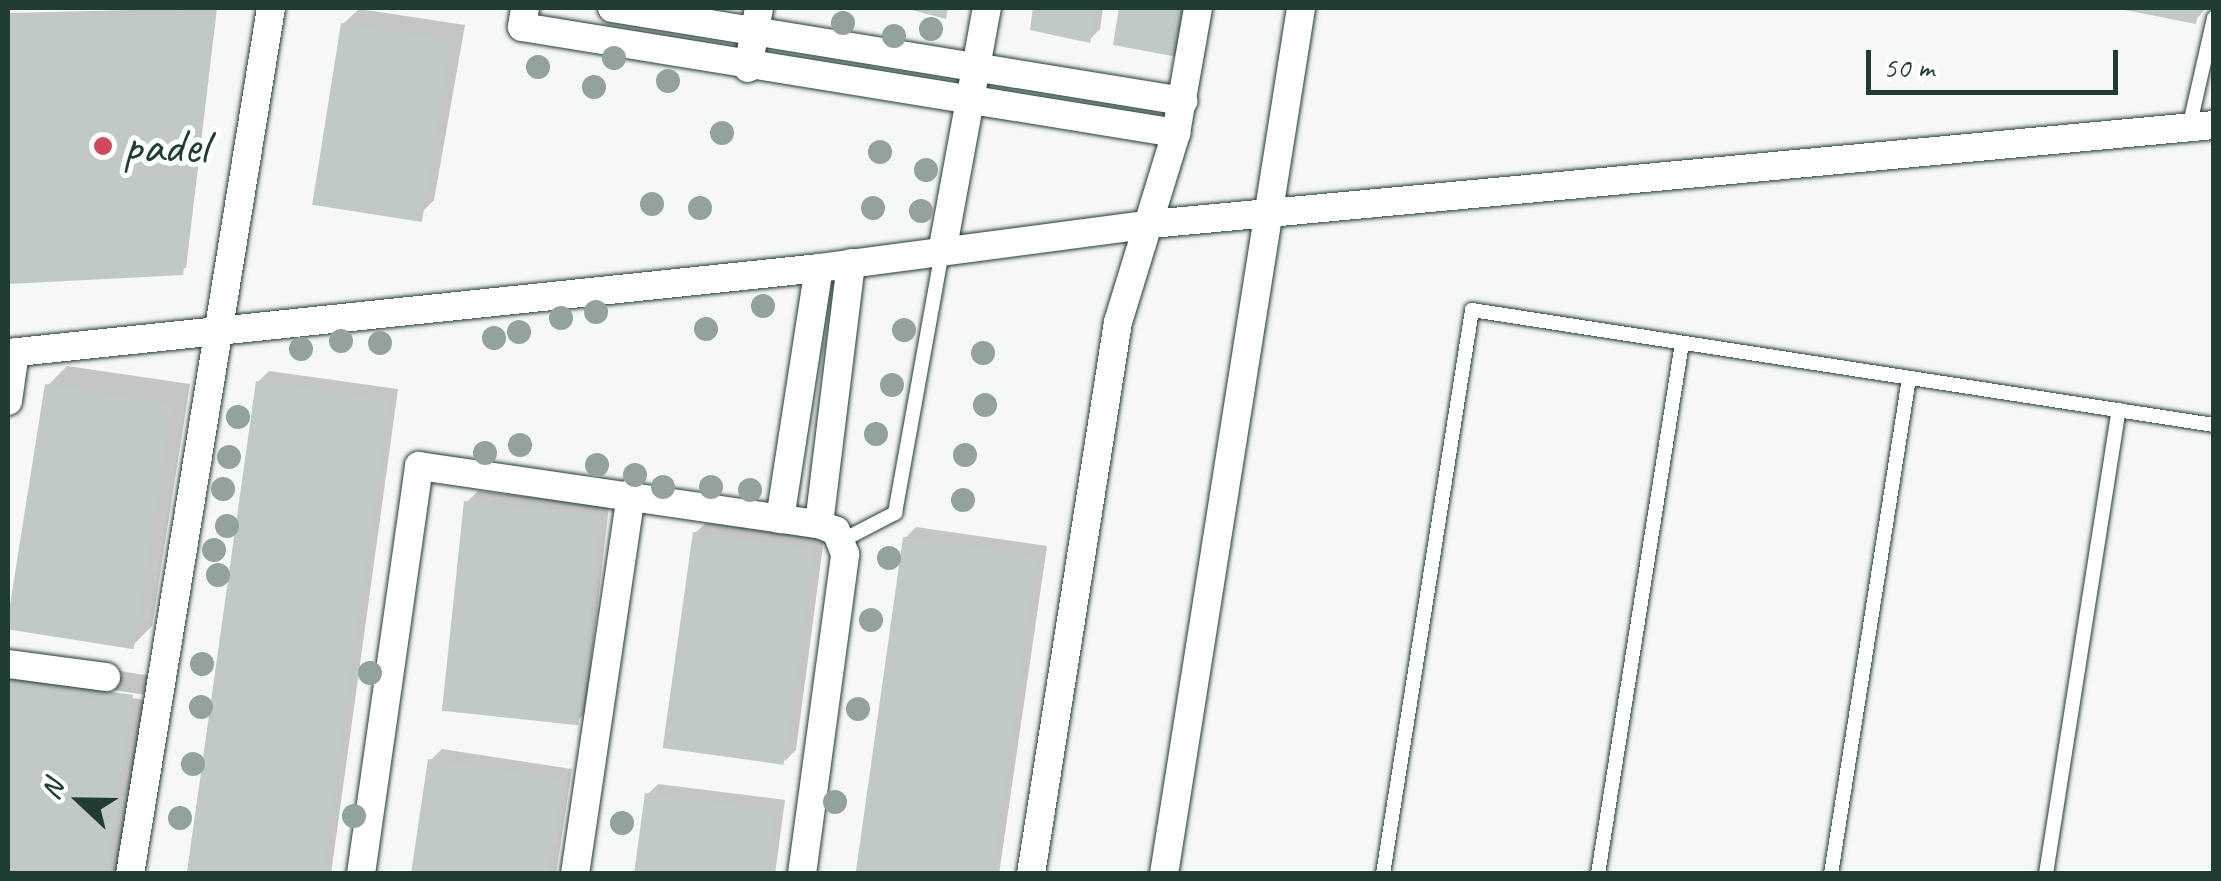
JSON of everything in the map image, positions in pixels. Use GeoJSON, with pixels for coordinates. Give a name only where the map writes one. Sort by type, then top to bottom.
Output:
{"type":"FeatureCollection","features":[{"type":"Feature","properties":{"kind":"street"},"geometry":{"type":"LineString","coordinates":[[130,874],[271,8]]}},
{"type":"Feature","properties":{"kind":"street"},"geometry":{"type":"LineString","coordinates":[[525,8],[522,26],[748,68],[1176,132]]}},
{"type":"Feature","properties":{"kind":"street"},"geometry":{"type":"LineString","coordinates":[[612,8],[757,18],[1183,101]]}},
{"type":"Feature","properties":{"kind":"street"},"geometry":{"type":"LineString","coordinates":[[943,247],[987,8]]}},
{"type":"Feature","properties":{"kind":"street"},"geometry":{"type":"LineString","coordinates":[[1031,874],[1118,322],[1152,224],[1176,132],[1198,8]]}},
{"type":"Feature","properties":{"kind":"street"},"geometry":{"type":"LineString","coordinates":[[1164,874],[1301,8]]}},
{"type":"Feature","properties":{"kind":"street"},"geometry":{"type":"LineString","coordinates":[[748,68],[757,18]]}},
{"type":"Feature","properties":{"kind":"street"},"geometry":{"type":"LineString","coordinates":[[8,401],[11,352],[819,268],[943,247],[1152,224],[1267,218],[2201,126]]}},
{"type":"Feature","properties":{"kind":"street"},"geometry":{"type":"LineString","coordinates":[[819,524],[851,263]]}},
{"type":"Feature","properties":{"kind":"street"},"geometry":{"type":"LineString","coordinates":[[780,519],[819,268]]}},
{"type":"Feature","properties":{"kind":"street"},"geometry":{"type":"LineString","coordinates":[[361,874],[419,466],[631,493],[819,524],[843,540],[802,874]]}},
{"type":"Feature","properties":{"kind":"street"},"geometry":{"type":"LineString","coordinates":[[574,874],[631,493]]}},
{"type":"Feature","properties":{"kind":"street"},"geometry":{"type":"LineString","coordinates":[[8,664],[106,677]]}},
{"type":"Feature","properties":{"kind":"lane"},"geometry":{"type":"LineString","coordinates":[[2201,126],[2214,18]]}},
{"type":"Feature","properties":{"kind":"lane"},"geometry":{"type":"LineString","coordinates":[[843,540],[895,513],[943,247]]}},
{"type":"Feature","properties":{"kind":"lane"},"geometry":{"type":"LineString","coordinates":[[1383,874],[1472,310],[2214,425]]}},
{"type":"Feature","properties":{"kind":"lane"},"geometry":{"type":"LineString","coordinates":[[1598,874],[1682,343]]}},
{"type":"Feature","properties":{"kind":"lane"},"geometry":{"type":"LineString","coordinates":[[1831,874],[1908,378]]}},
{"type":"Feature","properties":{"kind":"lane"},"geometry":{"type":"LineString","coordinates":[[2046,874],[2119,410]]}},
{"type":"Feature","properties":{"kind":"building"},"geometry":{"type":"Polygon","coordinates":[[[904,8],[948,8],[946,19],[904,8]]]}},
{"type":"Feature","properties":{"kind":"building"},"geometry":{"type":"Polygon","coordinates":[[[1033,8],[1096,8],[1090,43],[1030,30],[1033,8]]]}},
{"type":"Feature","properties":{"kind":"building"},"geometry":{"type":"Polygon","coordinates":[[[1119,8],[1186,8],[1178,57],[1113,45],[1119,8]]]}},
{"type":"Feature","properties":{"kind":"building"},"geometry":{"type":"Polygon","coordinates":[[[2115,8],[2199,8],[2196,24],[2115,8]]]}},
{"type":"Feature","properties":{"kind":"building","name":"padel"},"geometry":{"type":"Polygon","coordinates":[[[214,12],[183,275],[8,284],[8,17],[214,12]]]}},
{"type":"Feature","properties":{"kind":"building"},"geometry":{"type":"Polygon","coordinates":[[[341,23],[451,40],[422,222],[312,205],[341,23]]]}},
{"type":"Feature","properties":{"kind":"building"},"geometry":{"type":"Polygon","coordinates":[[[256,381],[389,400],[322,874],[187,874],[256,381]]]}},
{"type":"Feature","properties":{"kind":"building"},"geometry":{"type":"Polygon","coordinates":[[[45,384],[172,404],[134,649],[8,629],[45,384]]]}},
{"type":"Feature","properties":{"kind":"building"},"geometry":{"type":"Polygon","coordinates":[[[464,501],[600,515],[578,725],[442,711],[464,501]]]}},
{"type":"Feature","properties":{"kind":"building"},"geometry":{"type":"Polygon","coordinates":[[[693,532],[814,549],[783,765],[663,748],[693,532]]]}},
{"type":"Feature","properties":{"kind":"building"},"geometry":{"type":"Polygon","coordinates":[[[903,537],[1037,556],[992,874],[856,874],[903,537]]]}},
{"type":"Feature","properties":{"kind":"building"},"geometry":{"type":"Polygon","coordinates":[[[8,676],[133,695],[105,874],[8,874],[8,676]]]}},
{"type":"Feature","properties":{"kind":"building"},"geometry":{"type":"Polygon","coordinates":[[[428,759],[562,779],[548,874],[411,874],[428,759]]]}},
{"type":"Feature","properties":{"kind":"building"},"geometry":{"type":"Polygon","coordinates":[[[645,793],[775,810],[767,874],[634,874],[645,793]]]}},
{"type":"Feature","properties":{"kind":"place","name":"padel"},"geometry":{"type":"Point","coordinates":[103,146]}}]}
